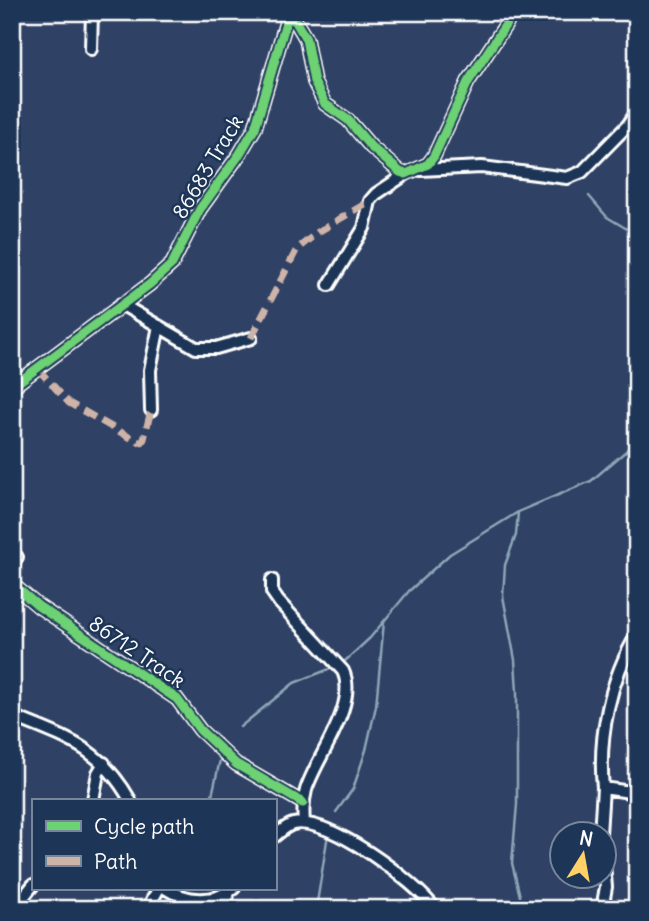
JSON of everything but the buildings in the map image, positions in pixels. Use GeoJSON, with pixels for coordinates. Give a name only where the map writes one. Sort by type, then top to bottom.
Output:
{"type":"FeatureCollection","features":[{"type":"Feature","properties":{"kind":"street"},"geometry":{"type":"LineString","coordinates":[[91,49],[92,12]]}},
{"type":"Feature","properties":{"kind":"street"},"geometry":{"type":"LineString","coordinates":[[419,170],[434,156],[468,82],[514,12]]}},
{"type":"Feature","properties":{"kind":"street"},"geometry":{"type":"LineString","coordinates":[[289,14],[306,39],[314,82],[325,104],[348,120],[371,146],[400,172],[406,174]]}},
{"type":"Feature","properties":{"kind":"street","name":"86683 Track"},"geometry":{"type":"LineString","coordinates":[[12,387],[172,264],[200,209],[255,128],[289,14]]}},
{"type":"Feature","properties":{"kind":"street"},"geometry":{"type":"LineString","coordinates":[[329,285],[364,228],[370,201],[406,174],[419,170],[482,167],[567,178],[582,172],[617,137],[636,113]]}},
{"type":"Feature","properties":{"kind":"street"},"geometry":{"type":"LineString","coordinates":[[121,304],[196,348],[216,348],[251,338]]}},
{"type":"Feature","properties":{"kind":"street"},"geometry":{"type":"LineString","coordinates":[[151,410],[150,370],[159,326]]}},
{"type":"Feature","properties":{"kind":"street"},"geometry":{"type":"LineString","coordinates":[[272,580],[272,592],[279,602],[343,671],[347,680],[339,720],[311,776],[303,803],[304,823]]}},
{"type":"Feature","properties":{"kind":"street","name":"86712 Track"},"geometry":{"type":"LineString","coordinates":[[12,584],[38,606],[177,699],[200,730],[236,764],[303,803]]}},
{"type":"Feature","properties":{"kind":"street"},"geometry":{"type":"LineString","coordinates":[[601,820],[601,750],[604,730],[620,666],[637,635]]}},
{"type":"Feature","properties":{"kind":"street"},"geometry":{"type":"LineString","coordinates":[[12,716],[86,749],[113,773],[129,799]]}},
{"type":"Feature","properties":{"kind":"street"},"geometry":{"type":"LineString","coordinates":[[93,799],[98,774],[104,763]]}},
{"type":"Feature","properties":{"kind":"street"},"geometry":{"type":"LineString","coordinates":[[603,788],[637,793]]}},
{"type":"Feature","properties":{"kind":"street"},"geometry":{"type":"LineString","coordinates":[[276,835],[293,824],[320,826],[354,843],[412,885],[435,909]]}},
{"type":"Feature","properties":{"kind":"street"},"geometry":{"type":"LineString","coordinates":[[14,909],[32,886]]}},
{"type":"Feature","properties":{"kind":"street"},"geometry":{"type":"LineString","coordinates":[[147,909],[158,890]]}},
{"type":"Feature","properties":{"kind":"street"},"geometry":{"type":"LineString","coordinates":[[168,890],[178,896],[206,900],[232,890]]}},
{"type":"Feature","properties":{"kind":"street"},"geometry":{"type":"LineString","coordinates":[[224,909],[232,890]]}},
{"type":"Feature","properties":{"kind":"street"},"geometry":{"type":"LineString","coordinates":[[602,909],[605,890]]}},
{"type":"Feature","properties":{"kind":"waterway"},"geometry":{"type":"LineString","coordinates":[[589,196],[607,217],[637,235]]}},
{"type":"Feature","properties":{"kind":"waterway"},"geometry":{"type":"LineString","coordinates":[[345,661],[370,638],[409,591],[450,554],[518,512],[591,481],[626,451],[637,437]]}},
{"type":"Feature","properties":{"kind":"waterway"},"geometry":{"type":"LineString","coordinates":[[518,512],[516,535],[505,565],[503,596],[515,660],[517,692],[517,804],[512,863],[523,909]]}},
{"type":"Feature","properties":{"kind":"waterway"},"geometry":{"type":"LineString","coordinates":[[336,812],[353,789],[366,750],[376,706],[384,622]]}},
{"type":"Feature","properties":{"kind":"waterway"},"geometry":{"type":"LineString","coordinates":[[240,727],[294,683],[332,668]]}},
{"type":"Feature","properties":{"kind":"waterway"},"geometry":{"type":"LineString","coordinates":[[211,799],[220,760]]}},
{"type":"Feature","properties":{"kind":"waterway"},"geometry":{"type":"LineString","coordinates":[[316,909],[328,834]]}},
{"type":"Feature","properties":{"kind":"waterway"},"geometry":{"type":"LineString","coordinates":[[179,909],[182,905]]}},
{"type":"Feature","properties":{"kind":"marked path"},"geometry":{"type":"LineString","coordinates":[[251,338],[297,249],[318,232],[370,201]]}},
{"type":"Feature","properties":{"kind":"marked path"},"geometry":{"type":"LineString","coordinates":[[37,368],[69,403],[138,442],[144,439],[151,410]]}},
{"type":"Feature","properties":{"kind":"cycle path"},"geometry":{"type":"LineString","coordinates":[[12,387],[150,284],[172,264],[200,209],[255,128],[289,12]]}},
{"type":"Feature","properties":{"kind":"cycle path"},"geometry":{"type":"LineString","coordinates":[[288,16],[296,22],[306,39],[314,82],[325,104],[348,120],[371,147],[406,174],[428,164],[434,156],[468,82],[514,12]]}},
{"type":"Feature","properties":{"kind":"cycle path"},"geometry":{"type":"LineString","coordinates":[[12,584],[38,606],[177,699],[200,730],[236,764],[303,803]]}}]}
